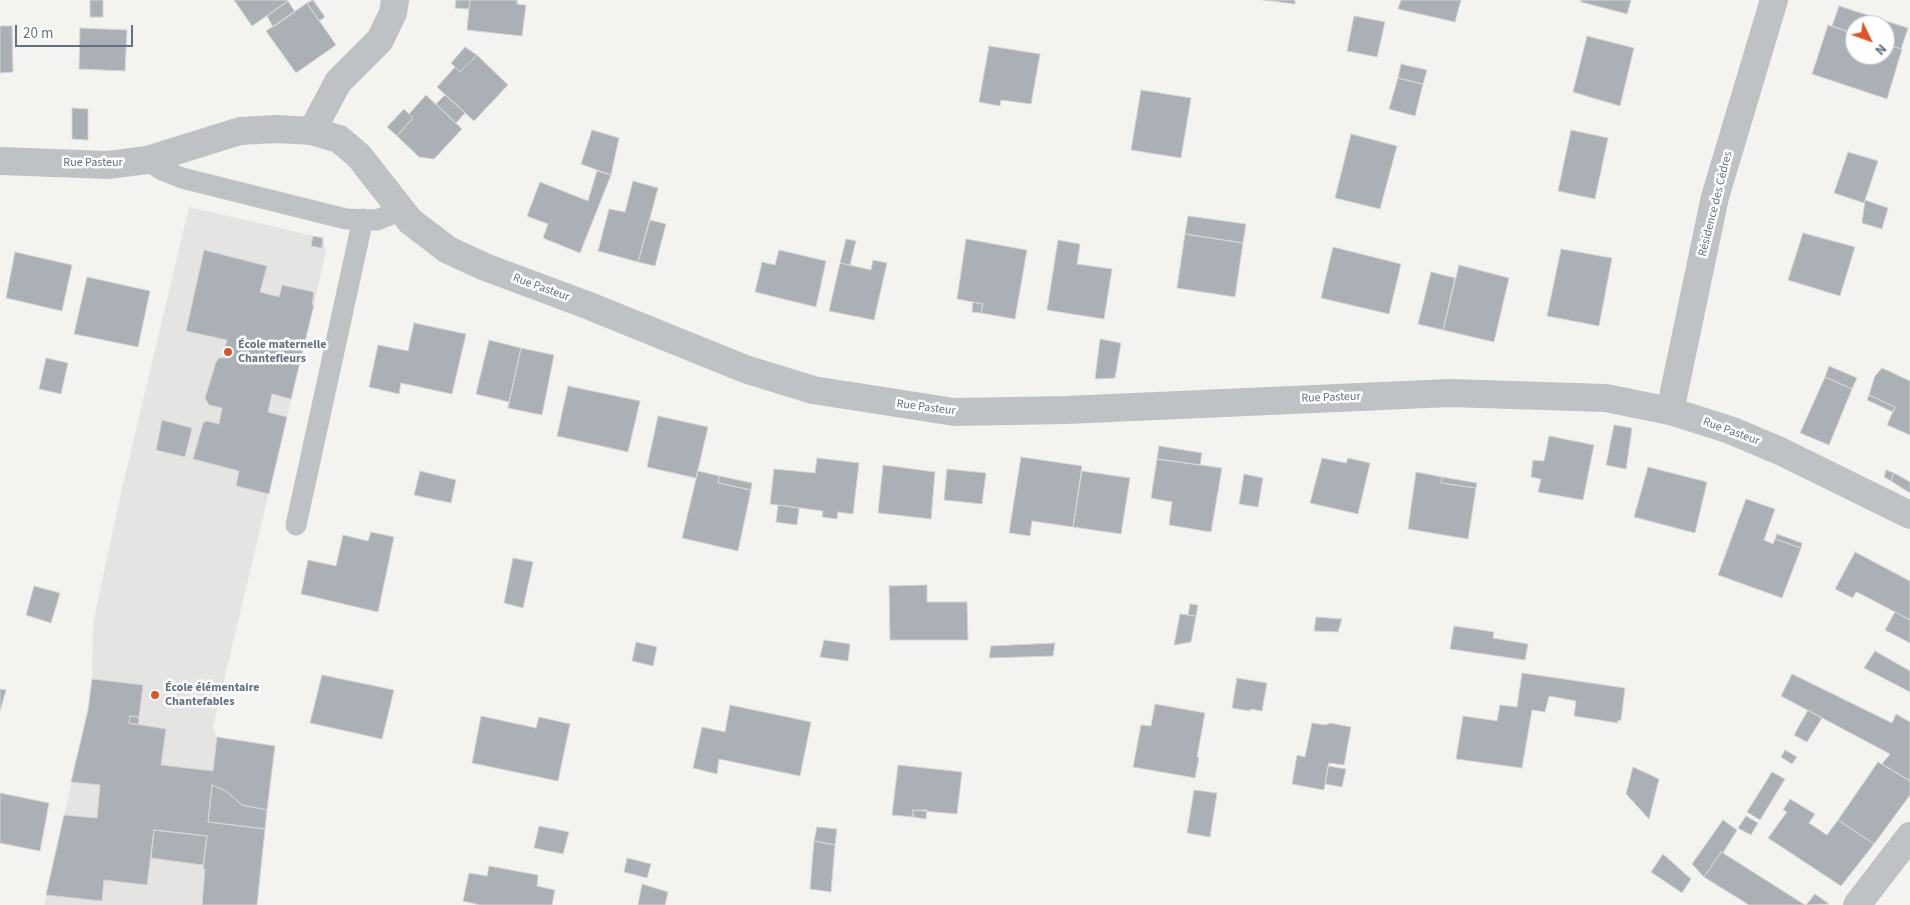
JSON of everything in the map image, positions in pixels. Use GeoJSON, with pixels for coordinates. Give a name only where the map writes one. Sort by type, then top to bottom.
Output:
{"type":"FeatureCollection","features":[{"type":"Feature","properties":{"kind":"street"},"geometry":{"type":"LineString","coordinates":[[312,130],[338,82],[380,40],[393,12],[395,0]]}},
{"type":"Feature","properties":{"kind":"street","name":"Résidence des Cèdres"},"geometry":{"type":"LineString","coordinates":[[1670,411],[1715,197],[1774,0]]}},
{"type":"Feature","properties":{"kind":"street","name":"Rue Pasteur"},"geometry":{"type":"LineString","coordinates":[[0,161],[108,165],[147,160],[240,132],[276,129],[312,130],[339,139],[360,156],[410,221],[448,250],[484,267],[587,305],[745,369],[813,390],[954,412],[1076,410],[1450,393],[1606,398],[1670,411],[1730,430],[1780,451],[1910,514]]}},
{"type":"Feature","properties":{"kind":"street"},"geometry":{"type":"LineString","coordinates":[[1857,905],[1910,836]]}},
{"type":"Feature","properties":{"kind":"lane"},"geometry":{"type":"LineString","coordinates":[[147,160],[162,170],[182,178],[346,219],[377,220],[400,210]]}},
{"type":"Feature","properties":{"kind":"lane"},"geometry":{"type":"LineString","coordinates":[[296,525],[363,219]]}},
{"type":"Feature","properties":{"kind":"shaded area","name":"École élémentaire Chantefables"},"geometry":{"type":"Polygon","coordinates":[[[189,207],[323,238],[326,250],[213,726],[217,737],[267,810],[257,905],[44,905],[88,710],[92,679],[93,623],[121,493],[189,207]]]}},
{"type":"Feature","properties":{"kind":"building"},"geometry":{"type":"Polygon","coordinates":[[[90,0],[103,0],[103,17],[90,17],[90,0]]]}},
{"type":"Feature","properties":{"kind":"building"},"geometry":{"type":"Polygon","coordinates":[[[234,0],[287,0],[288,1],[252,26],[234,0]]]}},
{"type":"Feature","properties":{"kind":"building"},"geometry":{"type":"Polygon","coordinates":[[[313,0],[325,17],[319,21],[307,3],[313,0]]]}},
{"type":"Feature","properties":{"kind":"building"},"geometry":{"type":"Polygon","coordinates":[[[456,0],[470,0],[469,9],[455,8],[456,0]]]}},
{"type":"Feature","properties":{"kind":"building"},"geometry":{"type":"Polygon","coordinates":[[[470,0],[517,0],[517,4],[526,5],[522,36],[467,30],[470,0]]]}},
{"type":"Feature","properties":{"kind":"building"},"geometry":{"type":"Polygon","coordinates":[[[1263,0],[1295,0],[1295,4],[1263,0]]]}},
{"type":"Feature","properties":{"kind":"building"},"geometry":{"type":"Polygon","coordinates":[[[1401,0],[1461,0],[1455,22],[1398,9],[1401,0]]]}},
{"type":"Feature","properties":{"kind":"building"},"geometry":{"type":"Polygon","coordinates":[[[1581,0],[1631,0],[1627,14],[1581,2],[1581,0]]]}},
{"type":"Feature","properties":{"kind":"building"},"geometry":{"type":"Polygon","coordinates":[[[288,1],[295,12],[273,27],[267,16],[288,1]]]}},
{"type":"Feature","properties":{"kind":"building"},"geometry":{"type":"Polygon","coordinates":[[[307,3],[336,45],[296,73],[266,31],[307,3]]]}},
{"type":"Feature","properties":{"kind":"building"},"geometry":{"type":"Polygon","coordinates":[[[1839,6],[1867,15],[1845,15],[1845,31],[1832,26],[1839,6]]]}},
{"type":"Feature","properties":{"kind":"building"},"geometry":{"type":"Polygon","coordinates":[[[1354,16],[1385,22],[1377,57],[1347,51],[1354,16]]]}},
{"type":"Feature","properties":{"kind":"building"},"geometry":{"type":"Polygon","coordinates":[[[1895,24],[1908,28],[1901,49],[1895,47],[1895,24]]]}},
{"type":"Feature","properties":{"kind":"building"},"geometry":{"type":"Polygon","coordinates":[[[1828,25],[1845,31],[1845,65],[1895,65],[1895,47],[1902,49],[1887,99],[1812,74],[1828,25]]]}},
{"type":"Feature","properties":{"kind":"building"},"geometry":{"type":"Polygon","coordinates":[[[0,26],[12,26],[13,72],[0,73],[0,26]]]}},
{"type":"Feature","properties":{"kind":"building"},"geometry":{"type":"Polygon","coordinates":[[[80,28],[127,30],[125,71],[79,69],[80,28]]]}},
{"type":"Feature","properties":{"kind":"building"},"geometry":{"type":"Polygon","coordinates":[[[1587,36],[1634,48],[1620,106],[1573,92],[1587,36]]]}},
{"type":"Feature","properties":{"kind":"building"},"geometry":{"type":"Polygon","coordinates":[[[989,46],[1040,54],[1031,104],[1001,100],[1000,106],[979,102],[989,46]]]}},
{"type":"Feature","properties":{"kind":"building"},"geometry":{"type":"Polygon","coordinates":[[[465,47],[477,55],[460,72],[451,63],[465,47]]]}},
{"type":"Feature","properties":{"kind":"building"},"geometry":{"type":"Polygon","coordinates":[[[477,55],[508,85],[474,121],[437,87],[455,67],[460,72],[477,55]]]}},
{"type":"Feature","properties":{"kind":"building"},"geometry":{"type":"Polygon","coordinates":[[[1401,64],[1427,70],[1423,84],[1398,78],[1401,64]]]}},
{"type":"Feature","properties":{"kind":"building"},"geometry":{"type":"Polygon","coordinates":[[[1398,78],[1423,84],[1415,116],[1389,109],[1398,78]]]}},
{"type":"Feature","properties":{"kind":"building"},"geometry":{"type":"Polygon","coordinates":[[[1141,90],[1191,98],[1181,158],[1131,150],[1141,90]]]}},
{"type":"Feature","properties":{"kind":"building"},"geometry":{"type":"Polygon","coordinates":[[[426,95],[462,129],[434,159],[419,157],[397,136],[413,118],[409,114],[426,95]]]}},
{"type":"Feature","properties":{"kind":"building"},"geometry":{"type":"Polygon","coordinates":[[[445,95],[465,113],[456,123],[436,104],[445,95]]]}},
{"type":"Feature","properties":{"kind":"building"},"geometry":{"type":"Polygon","coordinates":[[[72,108],[88,109],[88,140],[72,139],[72,108]]]}},
{"type":"Feature","properties":{"kind":"building"},"geometry":{"type":"Polygon","coordinates":[[[404,109],[413,118],[397,136],[387,127],[404,109]]]}},
{"type":"Feature","properties":{"kind":"building"},"geometry":{"type":"Polygon","coordinates":[[[592,130],[619,138],[611,175],[581,164],[592,130]]]}},
{"type":"Feature","properties":{"kind":"building"},"geometry":{"type":"Polygon","coordinates":[[[1571,130],[1608,138],[1595,199],[1558,191],[1571,130]]]}},
{"type":"Feature","properties":{"kind":"building"},"geometry":{"type":"Polygon","coordinates":[[[1351,134],[1397,146],[1380,209],[1335,198],[1351,134]]]}},
{"type":"Feature","properties":{"kind":"building"},"geometry":{"type":"Polygon","coordinates":[[[1848,152],[1878,161],[1864,203],[1834,193],[1848,152]]]}},
{"type":"Feature","properties":{"kind":"building"},"geometry":{"type":"Polygon","coordinates":[[[597,171],[611,175],[580,253],[543,238],[548,224],[527,216],[540,182],[588,201],[597,171]]]}},
{"type":"Feature","properties":{"kind":"building"},"geometry":{"type":"Polygon","coordinates":[[[633,181],[658,188],[638,262],[598,251],[609,209],[625,212],[633,181]]]}},
{"type":"Feature","properties":{"kind":"building"},"geometry":{"type":"Polygon","coordinates":[[[1865,200],[1888,208],[1882,229],[1862,223],[1865,200]]]}},
{"type":"Feature","properties":{"kind":"building"},"geometry":{"type":"Polygon","coordinates":[[[1188,216],[1246,224],[1243,243],[1185,234],[1188,216]]]}},
{"type":"Feature","properties":{"kind":"building"},"geometry":{"type":"Polygon","coordinates":[[[650,220],[666,224],[655,266],[638,262],[650,220]]]}},
{"type":"Feature","properties":{"kind":"building"},"geometry":{"type":"Polygon","coordinates":[[[1803,233],[1855,247],[1840,296],[1788,280],[1803,233]]]}},
{"type":"Feature","properties":{"kind":"building"},"geometry":{"type":"Polygon","coordinates":[[[1185,234],[1243,243],[1235,297],[1177,288],[1185,234]]]}},
{"type":"Feature","properties":{"kind":"building"},"geometry":{"type":"Polygon","coordinates":[[[313,236],[323,238],[322,248],[311,246],[313,236]]]}},
{"type":"Feature","properties":{"kind":"building"},"geometry":{"type":"Polygon","coordinates":[[[846,239],[856,241],[850,265],[840,263],[846,239]]]}},
{"type":"Feature","properties":{"kind":"building"},"geometry":{"type":"Polygon","coordinates":[[[966,239],[1027,250],[1015,319],[981,313],[983,304],[957,299],[966,239]]]}},
{"type":"Feature","properties":{"kind":"building"},"geometry":{"type":"Polygon","coordinates":[[[1058,240],[1080,244],[1077,264],[1112,269],[1104,319],[1047,310],[1058,240]]]}},
{"type":"Feature","properties":{"kind":"building"},"geometry":{"type":"Polygon","coordinates":[[[1333,247],[1401,264],[1389,314],[1321,298],[1333,247]]]}},
{"type":"Feature","properties":{"kind":"building"},"geometry":{"type":"Polygon","coordinates":[[[1561,249],[1612,258],[1599,326],[1547,316],[1561,249]]]}},
{"type":"Feature","properties":{"kind":"building"},"geometry":{"type":"Polygon","coordinates":[[[204,250],[267,266],[260,292],[279,297],[282,285],[314,292],[312,305],[314,305],[291,399],[272,394],[268,412],[287,417],[269,494],[236,486],[239,471],[193,459],[203,423],[207,421],[219,424],[222,408],[209,405],[205,398],[216,362],[219,358],[229,358],[230,353],[224,351],[227,340],[186,331],[204,250]]]}},
{"type":"Feature","properties":{"kind":"building"},"geometry":{"type":"Polygon","coordinates":[[[779,250],[826,261],[816,307],[755,292],[762,262],[775,265],[779,250]]]}},
{"type":"Feature","properties":{"kind":"building"},"geometry":{"type":"Polygon","coordinates":[[[15,252],[72,265],[62,311],[6,298],[15,252]]]}},
{"type":"Feature","properties":{"kind":"building"},"geometry":{"type":"Polygon","coordinates":[[[873,260],[887,263],[874,320],[829,311],[840,263],[871,270],[873,260]]]}},
{"type":"Feature","properties":{"kind":"building"},"geometry":{"type":"Polygon","coordinates":[[[1459,265],[1509,278],[1494,342],[1443,330],[1459,265]]]}},
{"type":"Feature","properties":{"kind":"building"},"geometry":{"type":"Polygon","coordinates":[[[1431,272],[1455,278],[1443,330],[1418,324],[1431,272]]]}},
{"type":"Feature","properties":{"kind":"building"},"geometry":{"type":"Polygon","coordinates":[[[87,277],[150,291],[138,347],[74,334],[87,277]]]}},
{"type":"Feature","properties":{"kind":"building"},"geometry":{"type":"Polygon","coordinates":[[[973,302],[983,304],[981,313],[972,312],[973,302]]]}},
{"type":"Feature","properties":{"kind":"building"},"geometry":{"type":"Polygon","coordinates":[[[414,323],[466,334],[452,394],[401,383],[399,394],[369,387],[378,345],[408,351],[414,323]]]}},
{"type":"Feature","properties":{"kind":"building"},"geometry":{"type":"Polygon","coordinates":[[[1100,339],[1121,343],[1115,378],[1095,379],[1100,339]]]}},
{"type":"Feature","properties":{"kind":"building"},"geometry":{"type":"Polygon","coordinates":[[[489,340],[521,348],[509,402],[476,394],[489,340]]]}},
{"type":"Feature","properties":{"kind":"building"},"geometry":{"type":"Polygon","coordinates":[[[521,348],[554,355],[542,415],[508,408],[521,348]]]}},
{"type":"Feature","properties":{"kind":"building"},"geometry":{"type":"Polygon","coordinates":[[[46,358],[68,363],[61,394],[39,389],[46,358]]]}},
{"type":"Feature","properties":{"kind":"building"},"geometry":{"type":"Polygon","coordinates":[[[1829,366],[1857,378],[1852,389],[1825,377],[1829,366]]]}},
{"type":"Feature","properties":{"kind":"building"},"geometry":{"type":"Polygon","coordinates":[[[1882,368],[1910,381],[1910,435],[1887,425],[1895,407],[1869,395],[1875,376],[1882,368]]]}},
{"type":"Feature","properties":{"kind":"building"},"geometry":{"type":"Polygon","coordinates":[[[1825,377],[1852,389],[1829,445],[1800,433],[1825,377]]]}},
{"type":"Feature","properties":{"kind":"building"},"geometry":{"type":"Polygon","coordinates":[[[568,386],[640,401],[628,452],[557,436],[568,386]]]}},
{"type":"Feature","properties":{"kind":"building"},"geometry":{"type":"Polygon","coordinates":[[[1869,395],[1895,407],[1893,412],[1867,400],[1869,395]]]}},
{"type":"Feature","properties":{"kind":"building"},"geometry":{"type":"Polygon","coordinates":[[[658,416],[708,427],[696,478],[647,467],[658,416]]]}},
{"type":"Feature","properties":{"kind":"building"},"geometry":{"type":"Polygon","coordinates":[[[162,420],[192,428],[185,457],[156,450],[162,420]]]}},
{"type":"Feature","properties":{"kind":"building"},"geometry":{"type":"Polygon","coordinates":[[[1614,425],[1632,428],[1626,469],[1606,465],[1614,425]]]}},
{"type":"Feature","properties":{"kind":"building"},"geometry":{"type":"Polygon","coordinates":[[[1549,436],[1594,445],[1583,500],[1538,492],[1541,479],[1531,477],[1533,460],[1544,461],[1549,436]]]}},
{"type":"Feature","properties":{"kind":"building"},"geometry":{"type":"Polygon","coordinates":[[[1159,446],[1202,453],[1200,465],[1157,459],[1159,446]]]}},
{"type":"Feature","properties":{"kind":"building"},"geometry":{"type":"Polygon","coordinates":[[[1021,457],[1082,466],[1073,527],[1032,521],[1030,536],[1009,533],[1021,457]]]}},
{"type":"Feature","properties":{"kind":"building"},"geometry":{"type":"Polygon","coordinates":[[[817,458],[859,463],[853,514],[838,512],[837,519],[822,517],[823,511],[770,504],[774,469],[815,473],[817,458]]]}},
{"type":"Feature","properties":{"kind":"building"},"geometry":{"type":"Polygon","coordinates":[[[1322,458],[1346,463],[1348,458],[1370,463],[1358,514],[1310,503],[1322,458]]]}},
{"type":"Feature","properties":{"kind":"building"},"geometry":{"type":"Polygon","coordinates":[[[1157,459],[1222,468],[1211,532],[1169,525],[1172,502],[1151,498],[1157,459]]]}},
{"type":"Feature","properties":{"kind":"building"},"geometry":{"type":"Polygon","coordinates":[[[883,465],[935,472],[931,519],[878,513],[883,465]]]}},
{"type":"Feature","properties":{"kind":"building"},"geometry":{"type":"Polygon","coordinates":[[[1648,467],[1707,482],[1695,533],[1634,517],[1648,467]]]}},
{"type":"Feature","properties":{"kind":"building"},"geometry":{"type":"Polygon","coordinates":[[[947,469],[986,473],[982,504],[944,500],[947,469]]]}},
{"type":"Feature","properties":{"kind":"building"},"geometry":{"type":"Polygon","coordinates":[[[1886,470],[1894,473],[1891,481],[1884,477],[1886,470]]]}},
{"type":"Feature","properties":{"kind":"building"},"geometry":{"type":"Polygon","coordinates":[[[420,471],[456,480],[451,503],[414,495],[420,471]]]}},
{"type":"Feature","properties":{"kind":"building"},"geometry":{"type":"Polygon","coordinates":[[[698,471],[719,476],[718,483],[751,490],[738,551],[682,538],[698,471]]]}},
{"type":"Feature","properties":{"kind":"building"},"geometry":{"type":"Polygon","coordinates":[[[1082,471],[1130,478],[1121,534],[1073,527],[1082,471]]]}},
{"type":"Feature","properties":{"kind":"building"},"geometry":{"type":"Polygon","coordinates":[[[1416,472],[1442,477],[1441,483],[1476,488],[1468,539],[1408,529],[1416,472]]]}},
{"type":"Feature","properties":{"kind":"building"},"geometry":{"type":"Polygon","coordinates":[[[1894,473],[1910,482],[1910,493],[1891,481],[1894,473]]]}},
{"type":"Feature","properties":{"kind":"building"},"geometry":{"type":"Polygon","coordinates":[[[1244,474],[1263,478],[1258,507],[1239,504],[1244,474]]]}},
{"type":"Feature","properties":{"kind":"building"},"geometry":{"type":"Polygon","coordinates":[[[719,476],[752,483],[751,490],[718,483],[719,476]]]}},
{"type":"Feature","properties":{"kind":"building"},"geometry":{"type":"Polygon","coordinates":[[[1442,477],[1477,483],[1476,488],[1441,483],[1442,477]]]}},
{"type":"Feature","properties":{"kind":"building"},"geometry":{"type":"Polygon","coordinates":[[[1746,499],[1775,509],[1764,540],[1773,544],[1775,539],[1801,548],[1782,598],[1718,575],[1746,499]]]}},
{"type":"Feature","properties":{"kind":"building"},"geometry":{"type":"Polygon","coordinates":[[[778,505],[799,508],[797,525],[776,522],[778,505]]]}},
{"type":"Feature","properties":{"kind":"building"},"geometry":{"type":"Polygon","coordinates":[[[371,532],[394,537],[378,612],[301,594],[308,560],[336,566],[343,535],[368,541],[371,532]]]}},
{"type":"Feature","properties":{"kind":"building"},"geometry":{"type":"Polygon","coordinates":[[[1777,534],[1802,543],[1801,548],[1775,539],[1777,534]]]}},
{"type":"Feature","properties":{"kind":"building"},"geometry":{"type":"Polygon","coordinates":[[[1855,552],[1910,581],[1910,620],[1861,594],[1856,592],[1853,598],[1835,589],[1855,552]]]}},
{"type":"Feature","properties":{"kind":"building"},"geometry":{"type":"Polygon","coordinates":[[[513,558],[533,562],[523,608],[504,603],[513,558]]]}},
{"type":"Feature","properties":{"kind":"building"},"geometry":{"type":"Polygon","coordinates":[[[927,585],[927,602],[967,602],[968,640],[890,640],[889,586],[927,585]]]}},
{"type":"Feature","properties":{"kind":"building"},"geometry":{"type":"Polygon","coordinates":[[[34,586],[60,593],[51,623],[26,615],[34,586]]]}},
{"type":"Feature","properties":{"kind":"building"},"geometry":{"type":"Polygon","coordinates":[[[1190,604],[1198,605],[1196,616],[1188,615],[1190,604]]]}},
{"type":"Feature","properties":{"kind":"building"},"geometry":{"type":"Polygon","coordinates":[[[1895,612],[1910,620],[1910,643],[1885,630],[1895,612]]]}},
{"type":"Feature","properties":{"kind":"building"},"geometry":{"type":"Polygon","coordinates":[[[1180,614],[1196,616],[1191,642],[1174,645],[1180,614]]]}},
{"type":"Feature","properties":{"kind":"building"},"geometry":{"type":"Polygon","coordinates":[[[1316,617],[1342,619],[1338,632],[1314,631],[1316,617]]]}},
{"type":"Feature","properties":{"kind":"building"},"geometry":{"type":"Polygon","coordinates":[[[1454,626],[1494,632],[1493,638],[1528,644],[1525,660],[1450,649],[1454,626]]]}},
{"type":"Feature","properties":{"kind":"building"},"geometry":{"type":"Polygon","coordinates":[[[824,640],[850,644],[848,661],[820,657],[824,640]]]}},
{"type":"Feature","properties":{"kind":"building"},"geometry":{"type":"Polygon","coordinates":[[[636,642],[657,647],[653,666],[632,661],[636,642]]]}},
{"type":"Feature","properties":{"kind":"building"},"geometry":{"type":"Polygon","coordinates":[[[1055,643],[1053,656],[989,658],[991,646],[1055,643]]]}},
{"type":"Feature","properties":{"kind":"building"},"geometry":{"type":"Polygon","coordinates":[[[1875,651],[1910,671],[1910,692],[1864,668],[1875,651]]]}},
{"type":"Feature","properties":{"kind":"building"},"geometry":{"type":"Polygon","coordinates":[[[1522,673],[1625,688],[1621,720],[1617,721],[1618,723],[1574,716],[1576,701],[1549,696],[1545,712],[1532,710],[1522,768],[1456,759],[1463,716],[1497,721],[1500,705],[1517,707],[1522,673]]]}},
{"type":"Feature","properties":{"kind":"building"},"geometry":{"type":"Polygon","coordinates":[[[1792,674],[1892,723],[1896,714],[1910,722],[1910,781],[1882,764],[1890,754],[1781,696],[1792,674]]]}},
{"type":"Feature","properties":{"kind":"building"},"geometry":{"type":"Polygon","coordinates":[[[322,675],[394,690],[382,739],[310,723],[322,675]]]}},
{"type":"Feature","properties":{"kind":"building"},"geometry":{"type":"Polygon","coordinates":[[[1237,678],[1267,683],[1262,711],[1232,708],[1237,678]]]}},
{"type":"Feature","properties":{"kind":"building"},"geometry":{"type":"Polygon","coordinates":[[[92,679],[143,685],[139,717],[130,716],[129,723],[166,729],[161,765],[213,771],[217,737],[275,746],[267,810],[242,805],[226,791],[212,785],[208,822],[265,829],[257,905],[202,905],[205,869],[203,869],[207,836],[154,830],[147,885],[104,880],[102,901],[46,895],[64,815],[97,818],[100,785],[71,782],[88,710],[92,679]]]}},
{"type":"Feature","properties":{"kind":"building"},"geometry":{"type":"Polygon","coordinates":[[[0,689],[6,690],[0,711],[0,689]]]}},
{"type":"Feature","properties":{"kind":"building"},"geometry":{"type":"Polygon","coordinates":[[[1155,704],[1205,713],[1195,778],[1133,767],[1141,725],[1151,726],[1155,704]]]}},
{"type":"Feature","properties":{"kind":"building"},"geometry":{"type":"Polygon","coordinates":[[[730,705],[811,722],[800,776],[719,759],[717,774],[693,768],[702,727],[725,732],[730,705]]]}},
{"type":"Feature","properties":{"kind":"building"},"geometry":{"type":"Polygon","coordinates":[[[1808,710],[1822,718],[1807,742],[1794,735],[1808,710]]]}},
{"type":"Feature","properties":{"kind":"building"},"geometry":{"type":"Polygon","coordinates":[[[130,716],[139,717],[138,725],[129,723],[130,716]]]}},
{"type":"Feature","properties":{"kind":"building"},"geometry":{"type":"Polygon","coordinates":[[[481,716],[536,728],[539,717],[570,724],[558,781],[472,763],[481,716]]]}},
{"type":"Feature","properties":{"kind":"building"},"geometry":{"type":"Polygon","coordinates":[[[1312,723],[1326,725],[1330,723],[1351,727],[1344,765],[1329,763],[1324,790],[1292,784],[1297,755],[1305,757],[1312,723]]]}},
{"type":"Feature","properties":{"kind":"building"},"geometry":{"type":"Polygon","coordinates":[[[1785,750],[1797,757],[1792,764],[1781,757],[1785,750]]]}},
{"type":"Feature","properties":{"kind":"building"},"geometry":{"type":"Polygon","coordinates":[[[1878,762],[1910,781],[1910,795],[1874,844],[1838,820],[1878,762]]]}},
{"type":"Feature","properties":{"kind":"building"},"geometry":{"type":"Polygon","coordinates":[[[898,765],[962,772],[957,814],[913,810],[913,817],[892,815],[898,765]]]}},
{"type":"Feature","properties":{"kind":"building"},"geometry":{"type":"Polygon","coordinates":[[[1328,766],[1346,769],[1342,787],[1325,784],[1328,766]]]}},
{"type":"Feature","properties":{"kind":"building"},"geometry":{"type":"Polygon","coordinates":[[[1633,767],[1659,779],[1649,819],[1626,794],[1633,767]]]}},
{"type":"Feature","properties":{"kind":"building"},"geometry":{"type":"Polygon","coordinates":[[[1772,772],[1785,779],[1760,820],[1747,812],[1772,772]]]}},
{"type":"Feature","properties":{"kind":"building"},"geometry":{"type":"Polygon","coordinates":[[[212,785],[226,791],[242,805],[267,810],[265,829],[208,822],[212,785]]]}},
{"type":"Feature","properties":{"kind":"building"},"geometry":{"type":"Polygon","coordinates":[[[1194,790],[1217,793],[1210,837],[1187,833],[1194,790]]]}},
{"type":"Feature","properties":{"kind":"building"},"geometry":{"type":"Polygon","coordinates":[[[0,793],[49,803],[40,851],[0,843],[0,793]]]}},
{"type":"Feature","properties":{"kind":"building"},"geometry":{"type":"Polygon","coordinates":[[[1790,799],[1815,814],[1809,823],[1827,835],[1838,820],[1874,844],[1841,886],[1768,838],[1787,812],[1783,810],[1790,799]]]}},
{"type":"Feature","properties":{"kind":"building"},"geometry":{"type":"Polygon","coordinates":[[[913,810],[927,810],[926,819],[913,817],[913,810]]]}},
{"type":"Feature","properties":{"kind":"building"},"geometry":{"type":"Polygon","coordinates":[[[1746,816],[1758,823],[1751,835],[1738,828],[1746,816]]]}},
{"type":"Feature","properties":{"kind":"building"},"geometry":{"type":"Polygon","coordinates":[[[1723,820],[1737,830],[1723,853],[1721,852],[1704,877],[1692,864],[1723,820]]]}},
{"type":"Feature","properties":{"kind":"building"},"geometry":{"type":"Polygon","coordinates":[[[539,826],[569,832],[563,854],[534,848],[539,826]]]}},
{"type":"Feature","properties":{"kind":"building"},"geometry":{"type":"Polygon","coordinates":[[[817,827],[837,829],[835,845],[814,841],[817,827]]]}},
{"type":"Feature","properties":{"kind":"building"},"geometry":{"type":"Polygon","coordinates":[[[154,830],[207,836],[203,865],[151,858],[154,830]]]}},
{"type":"Feature","properties":{"kind":"building"},"geometry":{"type":"Polygon","coordinates":[[[814,841],[835,845],[831,892],[810,889],[814,841]]]}},
{"type":"Feature","properties":{"kind":"building"},"geometry":{"type":"Polygon","coordinates":[[[1721,852],[1805,905],[1749,905],[1704,877],[1721,852]]]}},
{"type":"Feature","properties":{"kind":"building"},"geometry":{"type":"Polygon","coordinates":[[[1663,854],[1691,879],[1682,893],[1651,872],[1663,854]]]}},
{"type":"Feature","properties":{"kind":"building"},"geometry":{"type":"Polygon","coordinates":[[[627,858],[651,864],[647,878],[624,872],[627,858]]]}},
{"type":"Feature","properties":{"kind":"building"},"geometry":{"type":"Polygon","coordinates":[[[489,866],[538,875],[537,886],[555,890],[552,905],[480,905],[463,901],[469,873],[487,876],[489,866]]]}},
{"type":"Feature","properties":{"kind":"building"},"geometry":{"type":"Polygon","coordinates":[[[642,884],[668,892],[665,905],[638,905],[642,884]]]}},
{"type":"Feature","properties":{"kind":"building"},"geometry":{"type":"Polygon","coordinates":[[[1815,894],[1829,904],[1806,905],[1815,894]]]}},
{"type":"Feature","properties":{"kind":"place","name":"École maternelle Chantefleurs"},"geometry":{"type":"Point","coordinates":[228,352]}},
{"type":"Feature","properties":{"kind":"place","name":"École élémentaire Chantefables"},"geometry":{"type":"Point","coordinates":[155,695]}}]}
